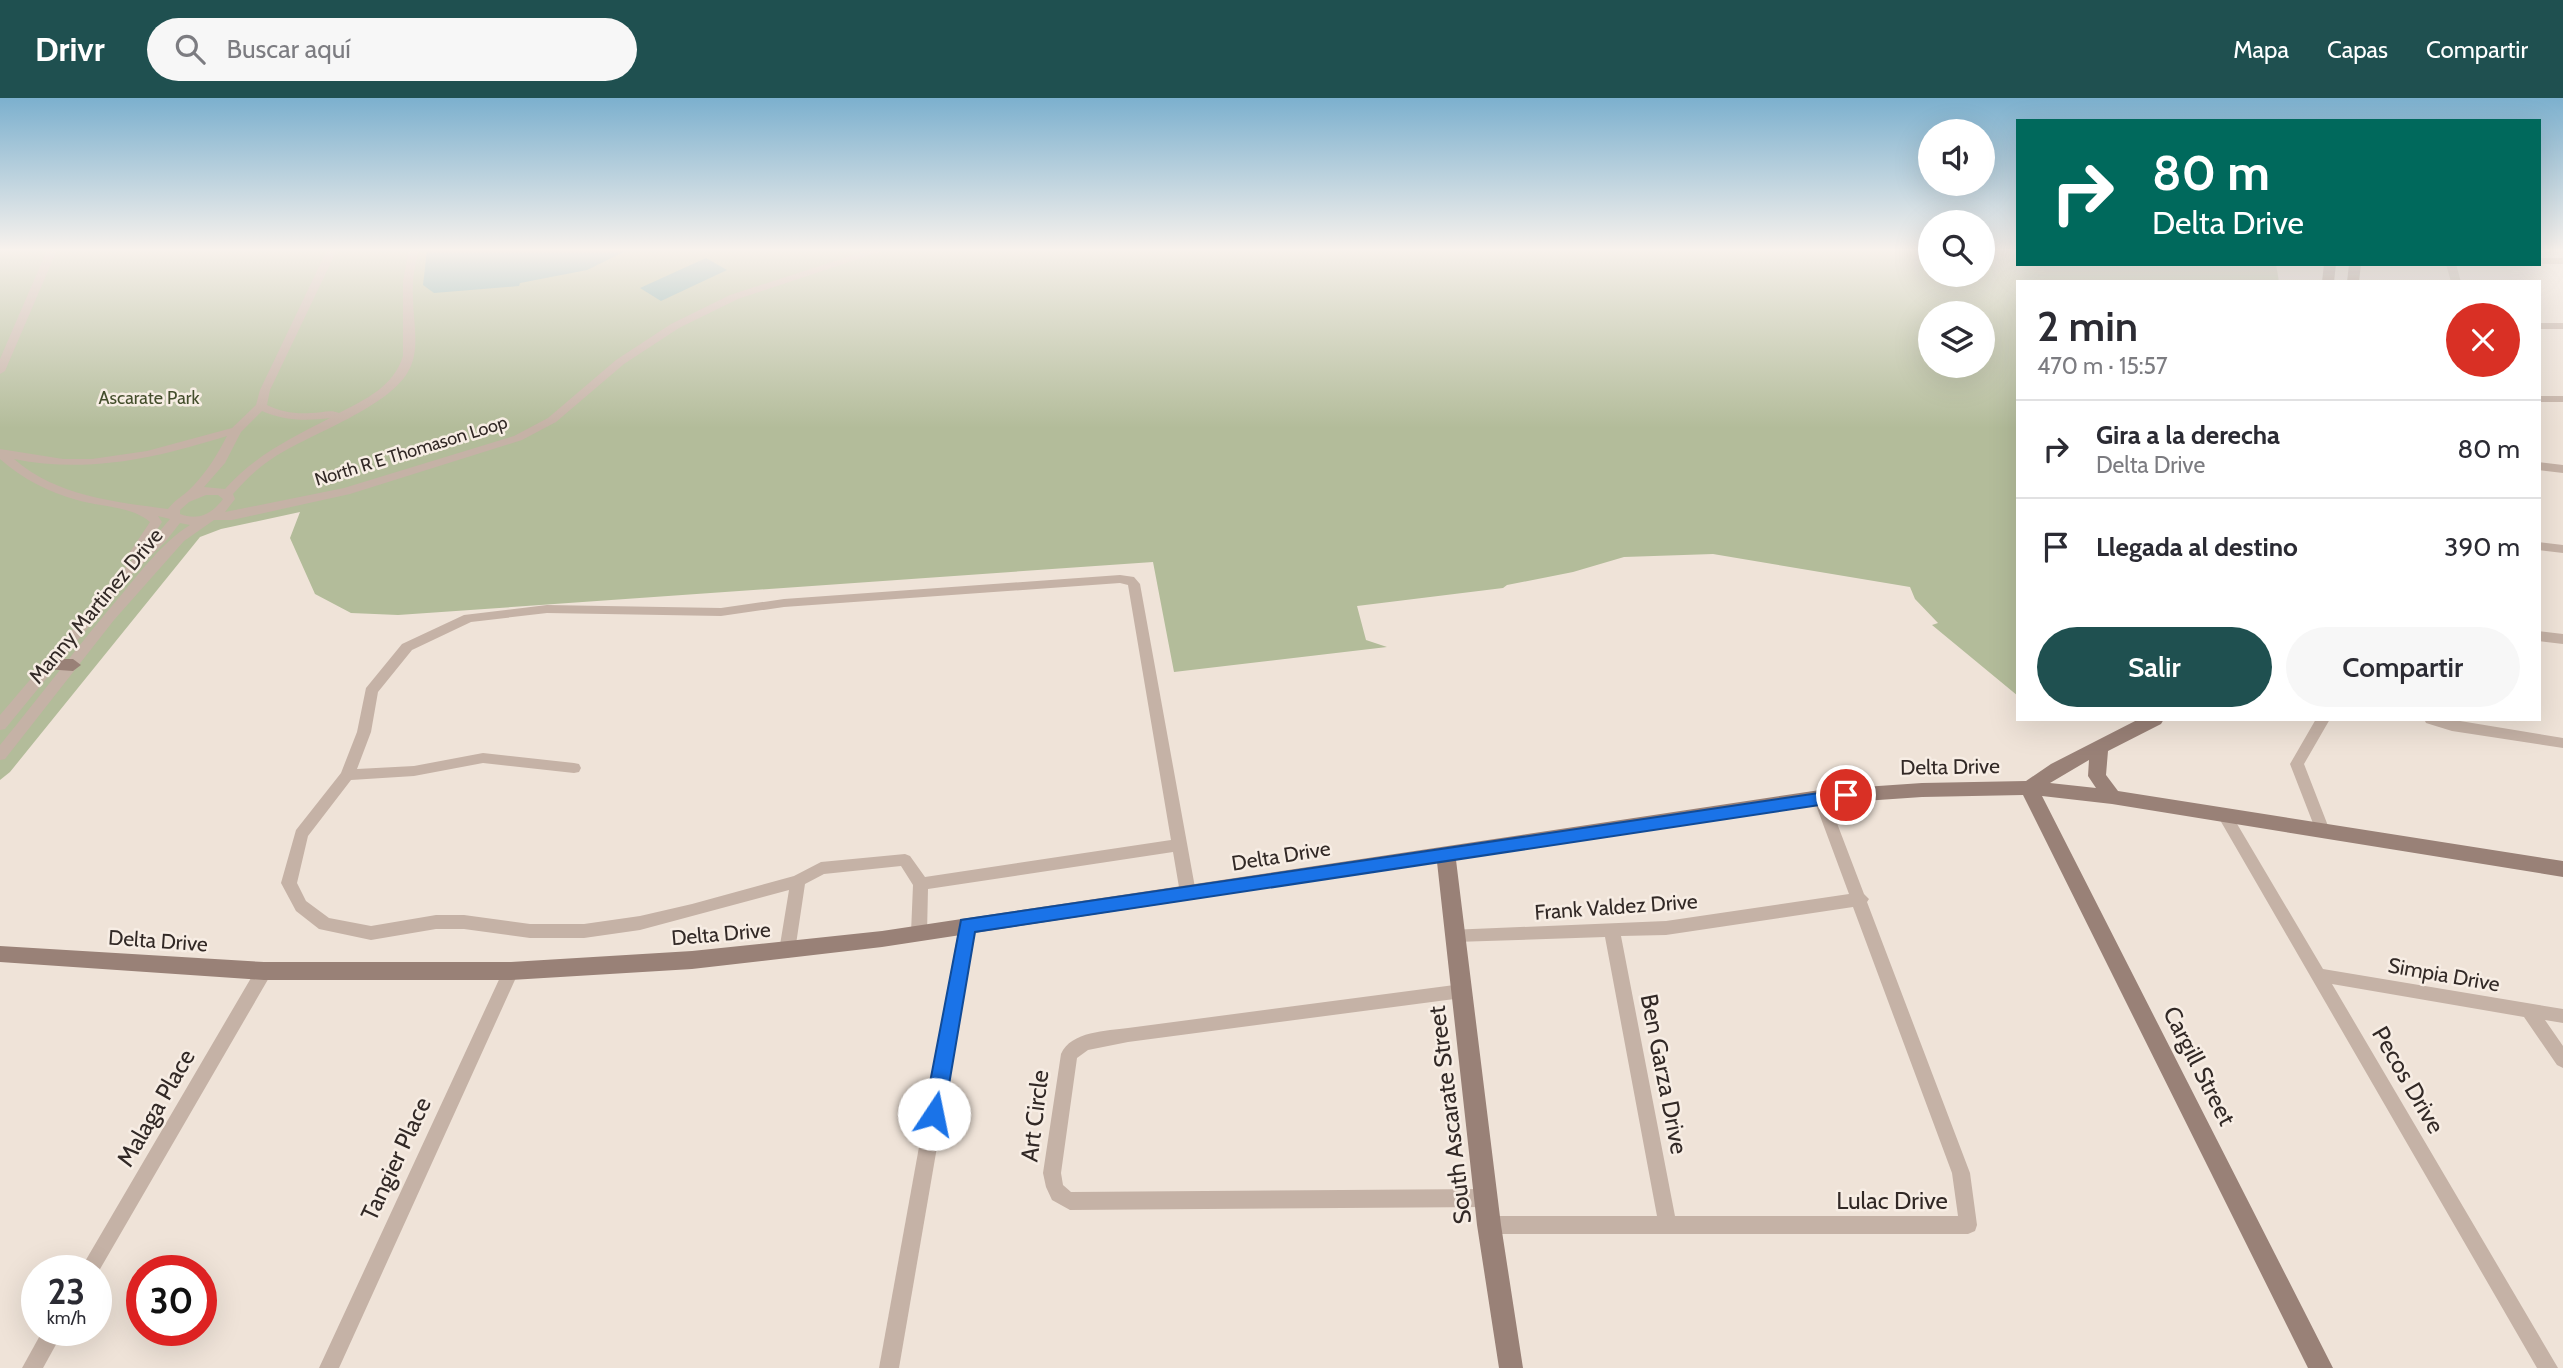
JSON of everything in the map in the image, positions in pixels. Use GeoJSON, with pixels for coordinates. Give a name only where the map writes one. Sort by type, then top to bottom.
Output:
{"type":"FeatureCollection","features":[{"type":"Feature","properties":{"kind":"main road"},"geometry":{"type":"LineString","coordinates":[[51,665],[72,665]]}},
{"type":"Feature","properties":{"kind":"main road"},"geometry":{"type":"LineString","coordinates":[[2029,788],[2038,780],[2150,721]]}},
{"type":"Feature","properties":{"kind":"main road"},"geometry":{"type":"LineString","coordinates":[[2099,749],[2097,776],[2112,797]]}},
{"type":"Feature","properties":{"kind":"main road","name":"Delta Drive"},"geometry":{"type":"LineString","coordinates":[[0,954],[264,971],[511,971],[787,951],[1446,855],[1820,797],[1922,790],[2029,788],[2112,797],[2563,869]]}},
{"type":"Feature","properties":{"kind":"main road","name":"Cargill Street"},"geometry":{"type":"LineString","coordinates":[[2029,788],[2321,1368]]}},
{"type":"Feature","properties":{"kind":"main road","name":"South Ascarate Street"},"geometry":{"type":"LineString","coordinates":[[1446,855],[1489,1225],[1511,1368]]}},
{"type":"Feature","properties":{"kind":"street"},"geometry":{"type":"LineString","coordinates":[[0,371],[26,309]]}},
{"type":"Feature","properties":{"kind":"street"},"geometry":{"type":"LineString","coordinates":[[0,453],[56,463],[117,462],[164,452],[236,430],[261,406],[265,390],[304,309]]}},
{"type":"Feature","properties":{"kind":"street"},"geometry":{"type":"LineString","coordinates":[[228,497],[250,468],[267,455],[388,388],[405,368],[408,357],[406,309]]}},
{"type":"Feature","properties":{"kind":"street","name":"North R E Thomason Loop"},"geometry":{"type":"LineString","coordinates":[[175,516],[187,522],[232,516],[346,491],[518,438],[552,421],[620,362],[687,319],[708,309]]}},
{"type":"Feature","properties":{"kind":"street"},"geometry":{"type":"LineString","coordinates":[[2541,326],[2563,326]]}},
{"type":"Feature","properties":{"kind":"street"},"geometry":{"type":"LineString","coordinates":[[2541,399],[2563,399]]}},
{"type":"Feature","properties":{"kind":"street"},"geometry":{"type":"LineString","coordinates":[[261,406],[270,412],[297,417],[350,410]]}},
{"type":"Feature","properties":{"kind":"street","name":"Manny Martinez Drive"},"geometry":{"type":"LineString","coordinates":[[0,725],[127,572],[161,539],[175,516],[177,504],[191,495],[219,463],[236,430]]}},
{"type":"Feature","properties":{"kind":"street"},"geometry":{"type":"LineString","coordinates":[[0,453],[15,469],[51,487],[85,499],[175,516]]}},
{"type":"Feature","properties":{"kind":"street"},"geometry":{"type":"LineString","coordinates":[[2541,466],[2563,469]]}},
{"type":"Feature","properties":{"kind":"street","name":"North R E Thomason Loop"},"geometry":{"type":"LineString","coordinates":[[191,495],[216,490],[248,504],[279,504]]}},
{"type":"Feature","properties":{"kind":"street","name":"Manny Martinez Drive"},"geometry":{"type":"LineString","coordinates":[[0,755],[177,541],[224,507],[228,497]]}},
{"type":"Feature","properties":{"kind":"street"},"geometry":{"type":"LineString","coordinates":[[127,572],[134,553],[156,522],[147,513],[132,508]]}},
{"type":"Feature","properties":{"kind":"street"},"geometry":{"type":"LineString","coordinates":[[177,541],[197,529],[232,516]]}},
{"type":"Feature","properties":{"kind":"street"},"geometry":{"type":"LineString","coordinates":[[2541,546],[2563,549]]}},
{"type":"Feature","properties":{"kind":"street"},"geometry":{"type":"LineString","coordinates":[[919,933],[921,884],[905,860],[821,868],[798,881],[640,923],[584,931],[530,931],[464,922],[436,922],[372,933],[325,924],[301,906],[289,883],[301,834],[347,775],[364,732],[371,691],[407,647],[469,618],[547,609],[722,612],[796,602],[1120,579],[1130,580],[1134,584],[1188,893]]}},
{"type":"Feature","properties":{"kind":"street"},"geometry":{"type":"LineString","coordinates":[[2541,636],[2563,639]]}},
{"type":"Feature","properties":{"kind":"street"},"geometry":{"type":"LineString","coordinates":[[2322,721],[2297,764],[2323,831]]}},
{"type":"Feature","properties":{"kind":"street"},"geometry":{"type":"LineString","coordinates":[[2437,721],[2452,726],[2563,743]]}},
{"type":"Feature","properties":{"kind":"street"},"geometry":{"type":"LineString","coordinates":[[347,775],[414,771],[483,758],[574,768]]}},
{"type":"Feature","properties":{"kind":"street","name":"Lulac Drive"},"geometry":{"type":"LineString","coordinates":[[1489,1225],[1968,1225],[1961,1173],[1861,899],[1820,797]]}},
{"type":"Feature","properties":{"kind":"street","name":"Pecos Drive"},"geometry":{"type":"LineString","coordinates":[[2225,816],[2548,1368]]}},
{"type":"Feature","properties":{"kind":"street"},"geometry":{"type":"LineString","coordinates":[[921,884],[1179,845]]}},
{"type":"Feature","properties":{"kind":"street"},"geometry":{"type":"LineString","coordinates":[[787,951],[798,881]]}},
{"type":"Feature","properties":{"kind":"street","name":"Frank Valdez Drive"},"geometry":{"type":"LineString","coordinates":[[1455,935],[1666,928],[1861,899]]}},
{"type":"Feature","properties":{"kind":"street"},"geometry":{"type":"LineString","coordinates":[[889,1368],[968,926]]}},
{"type":"Feature","properties":{"kind":"street","name":"Ben Garza Drive"},"geometry":{"type":"LineString","coordinates":[[1612,931],[1668,1226]]}},
{"type":"Feature","properties":{"kind":"street","name":"Malaga Place"},"geometry":{"type":"LineString","coordinates":[[98,1255],[264,971]]}},
{"type":"Feature","properties":{"kind":"street","name":"Tangier Place"},"geometry":{"type":"LineString","coordinates":[[329,1368],[511,971]]}},
{"type":"Feature","properties":{"kind":"street","name":"Simpia Drive"},"geometry":{"type":"LineString","coordinates":[[2318,975],[2563,1016]]}},
{"type":"Feature","properties":{"kind":"street","name":"Art Circle"},"geometry":{"type":"LineString","coordinates":[[1462,991],[1128,1035],[1078,1046],[1066,1061],[1052,1173],[1056,1191],[1062,1198],[1070,1201],[1486,1199]]}},
{"type":"Feature","properties":{"kind":"street"},"geometry":{"type":"LineString","coordinates":[[2529,1011],[2563,1060]]}},
{"type":"Feature","properties":{"kind":"street"},"geometry":{"type":"LineString","coordinates":[[32,1368],[45,1346]]}},
{"type":"Feature","properties":{"kind":"green space","name":"Ascarate Park"},"geometry":{"type":"Polygon","coordinates":[[[0,309],[1918,309],[1918,378],[1995,378],[1995,309],[2016,309],[2016,694],[1932,625],[1938,623],[1915,599],[1910,587],[1713,554],[1624,557],[1503,588],[1357,606],[1366,640],[1387,647],[1174,672],[1153,562],[398,615],[351,613],[315,594],[290,538],[300,512],[221,529],[200,537],[10,772],[0,780],[0,309]]]}},
{"type":"Feature","properties":{"kind":"route"},"geometry":{"type":"LineString","coordinates":[[934,1114],[968,926],[1846,795]]}}]}
